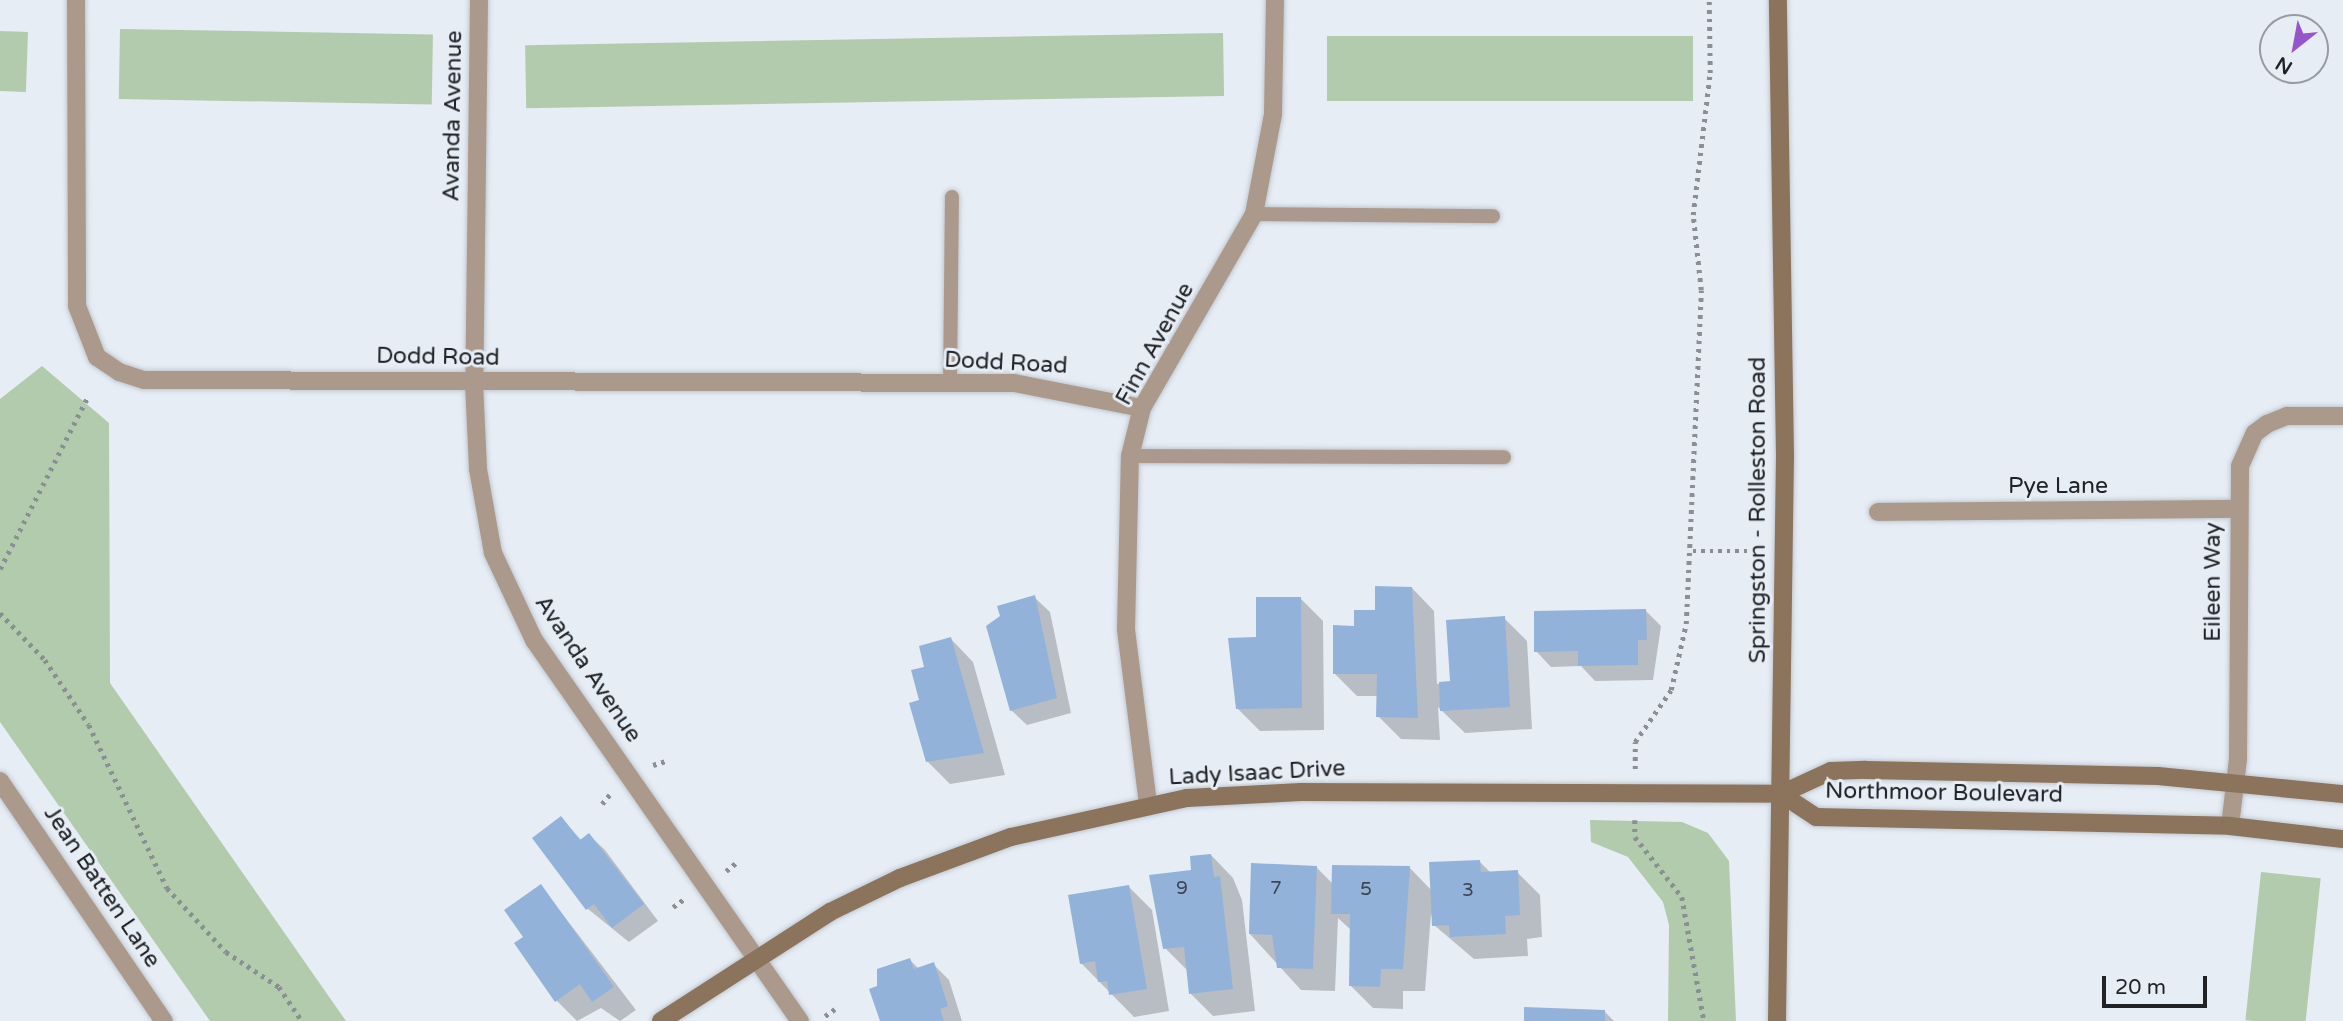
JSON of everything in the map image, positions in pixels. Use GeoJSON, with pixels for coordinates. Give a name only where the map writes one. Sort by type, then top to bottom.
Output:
{"type":"FeatureCollection","features":[{"type":"Feature","properties":{"kind":"street","name":"Dodd Road"},"geometry":{"type":"LineString","coordinates":[[76,0],[77,306],[97,357],[144,380],[950,383],[1067,389],[1142,408]]}},
{"type":"Feature","properties":{"kind":"street","name":"Avanda Avenue"},"geometry":{"type":"LineString","coordinates":[[479,0],[474,383],[483,508],[511,597],[534,640],[800,1021]]}},
{"type":"Feature","properties":{"kind":"street","name":"Finn Avenue"},"geometry":{"type":"LineString","coordinates":[[1148,804],[1126,629],[1130,456],[1142,408],[1254,214],[1273,114],[1275,0]]}},
{"type":"Feature","properties":{"kind":"street","name":"Springston - Rolleston Road"},"geometry":{"type":"LineString","coordinates":[[1777,1021],[1781,794],[1778,0]]}},
{"type":"Feature","properties":{"kind":"street","name":"Eileen Way"},"geometry":{"type":"LineString","coordinates":[[2230,826],[2236,783],[2240,466],[2255,433],[2287,416],[2343,416]]}},
{"type":"Feature","properties":{"kind":"street","name":"Pye Lane"},"geometry":{"type":"LineString","coordinates":[[1878,512],[2238,509]]}},
{"type":"Feature","properties":{"kind":"street","name":"Northmoor Boulevard"},"geometry":{"type":"LineString","coordinates":[[1781,794],[1831,771],[2031,771],[2236,783],[2343,794]]}},
{"type":"Feature","properties":{"kind":"street","name":"Jean Batten Lane"},"geometry":{"type":"LineString","coordinates":[[0,781],[164,1021]]}},
{"type":"Feature","properties":{"kind":"street","name":"Lady Isaac Drive"},"geometry":{"type":"LineString","coordinates":[[660,1021],[755,957],[847,903],[955,856],[1148,804],[1301,792],[1781,794]]}},
{"type":"Feature","properties":{"kind":"street","name":"Northmoor Boulevard"},"geometry":{"type":"LineString","coordinates":[[1781,794],[1816,817],[2230,826],[2343,839]]}},
{"type":"Feature","properties":{"kind":"lane"},"geometry":{"type":"LineString","coordinates":[[950,383],[952,197]]}},
{"type":"Feature","properties":{"kind":"lane"},"geometry":{"type":"LineString","coordinates":[[1254,214],[1493,216]]}},
{"type":"Feature","properties":{"kind":"lane"},"geometry":{"type":"LineString","coordinates":[[1130,456],[1504,457]]}},
{"type":"Feature","properties":{"kind":"path"},"geometry":{"type":"LineString","coordinates":[[1635,742],[1677,675],[1693,551],[1701,290],[1693,215],[1710,73],[1709,0]]}},
{"type":"Feature","properties":{"kind":"path"},"geometry":{"type":"LineString","coordinates":[[0,569],[88,396]]}},
{"type":"Feature","properties":{"kind":"path"},"geometry":{"type":"LineString","coordinates":[[1693,551],[1752,551]]}},
{"type":"Feature","properties":{"kind":"path"},"geometry":{"type":"LineString","coordinates":[[0,614],[45,660],[89,724],[167,888],[226,951],[279,987],[302,1021]]}},
{"type":"Feature","properties":{"kind":"path"},"geometry":{"type":"LineString","coordinates":[[1636,837],[1682,897],[1704,1021]]}},
{"type":"Feature","properties":{"kind":"green space"},"geometry":{"type":"Polygon","coordinates":[[[120,29],[433,34],[432,104],[119,99],[120,29]]]}},
{"type":"Feature","properties":{"kind":"green space"},"geometry":{"type":"Polygon","coordinates":[[[0,31],[28,32],[26,92],[0,91],[0,31]]]}},
{"type":"Feature","properties":{"kind":"green space"},"geometry":{"type":"Polygon","coordinates":[[[1223,33],[1224,96],[526,108],[525,45],[1223,33]]]}},
{"type":"Feature","properties":{"kind":"green space"},"geometry":{"type":"Polygon","coordinates":[[[1327,36],[1693,36],[1693,101],[1327,101],[1327,36]]]}},
{"type":"Feature","properties":{"kind":"green space"},"geometry":{"type":"Polygon","coordinates":[[[42,366],[109,423],[110,683],[346,1021],[210,1021],[0,722],[0,399],[42,366]]]}},
{"type":"Feature","properties":{"kind":"green space"},"geometry":{"type":"Polygon","coordinates":[[[1590,820],[1682,822],[1708,833],[1729,861],[1736,1021],[1668,1021],[1669,925],[1663,902],[1628,857],[1591,842],[1590,820]]]}},
{"type":"Feature","properties":{"kind":"green space"},"geometry":{"type":"Polygon","coordinates":[[[2261,872],[2321,878],[2306,1021],[2245,1020],[2261,872]]]}},
{"type":"Feature","properties":{"kind":"building"},"geometry":{"type":"Polygon","coordinates":[[[1375,586],[1412,587],[1418,718],[1376,717],[1377,674],[1333,674],[1333,625],[1354,626],[1354,610],[1375,610],[1375,586]]]}},
{"type":"Feature","properties":{"kind":"building"},"geometry":{"type":"Polygon","coordinates":[[[1035,595],[1057,698],[1010,711],[986,626],[1000,616],[997,606],[1035,595]]]}},
{"type":"Feature","properties":{"kind":"building"},"geometry":{"type":"Polygon","coordinates":[[[1256,597],[1301,597],[1302,708],[1236,709],[1228,638],[1256,637],[1256,597]]]}},
{"type":"Feature","properties":{"kind":"building"},"geometry":{"type":"Polygon","coordinates":[[[1646,609],[1647,640],[1638,640],[1638,665],[1578,666],[1578,651],[1534,652],[1534,611],[1646,609]]]}},
{"type":"Feature","properties":{"kind":"building"},"geometry":{"type":"Polygon","coordinates":[[[1505,616],[1510,707],[1440,711],[1439,682],[1450,681],[1446,620],[1505,616]]]}},
{"type":"Feature","properties":{"kind":"building"},"geometry":{"type":"Polygon","coordinates":[[[951,637],[984,753],[926,762],[909,703],[919,700],[911,670],[924,667],[919,646],[951,637]]]}},
{"type":"Feature","properties":{"kind":"building"},"geometry":{"type":"Polygon","coordinates":[[[561,816],[580,840],[589,833],[644,904],[612,928],[594,904],[586,910],[532,838],[561,816]]]}},
{"type":"Feature","properties":{"kind":"building"},"geometry":{"type":"Polygon","coordinates":[[[1211,854],[1214,877],[1220,876],[1233,989],[1189,994],[1184,947],[1163,949],[1149,875],[1191,870],[1190,856],[1211,854]]]}},
{"type":"Feature","properties":{"kind":"building"},"geometry":{"type":"Polygon","coordinates":[[[1480,860],[1481,872],[1518,870],[1520,915],[1505,916],[1506,934],[1450,937],[1449,925],[1432,926],[1429,862],[1480,860]]]}},
{"type":"Feature","properties":{"kind":"building"},"geometry":{"type":"Polygon","coordinates":[[[1251,863],[1317,866],[1313,969],[1277,968],[1272,935],[1249,934],[1251,863]]]}},
{"type":"Feature","properties":{"kind":"building"},"geometry":{"type":"Polygon","coordinates":[[[1332,865],[1410,866],[1403,969],[1381,969],[1380,987],[1349,986],[1350,914],[1331,914],[1332,865]]]}},
{"type":"Feature","properties":{"kind":"building"},"geometry":{"type":"Polygon","coordinates":[[[541,884],[614,987],[592,1002],[580,984],[555,1002],[514,943],[523,937],[504,910],[541,884]]]}},
{"type":"Feature","properties":{"kind":"building"},"geometry":{"type":"Polygon","coordinates":[[[1129,885],[1147,989],[1109,995],[1107,981],[1098,982],[1095,961],[1080,964],[1068,895],[1129,885]]]}},
{"type":"Feature","properties":{"kind":"building"},"geometry":{"type":"Polygon","coordinates":[[[910,958],[914,969],[934,962],[948,1006],[940,1009],[944,1021],[880,1021],[869,989],[877,986],[877,969],[910,958]]]}},
{"type":"Feature","properties":{"kind":"building"},"geometry":{"type":"Polygon","coordinates":[[[1524,1007],[1605,1010],[1605,1021],[1524,1021],[1524,1007]]]}}]}
